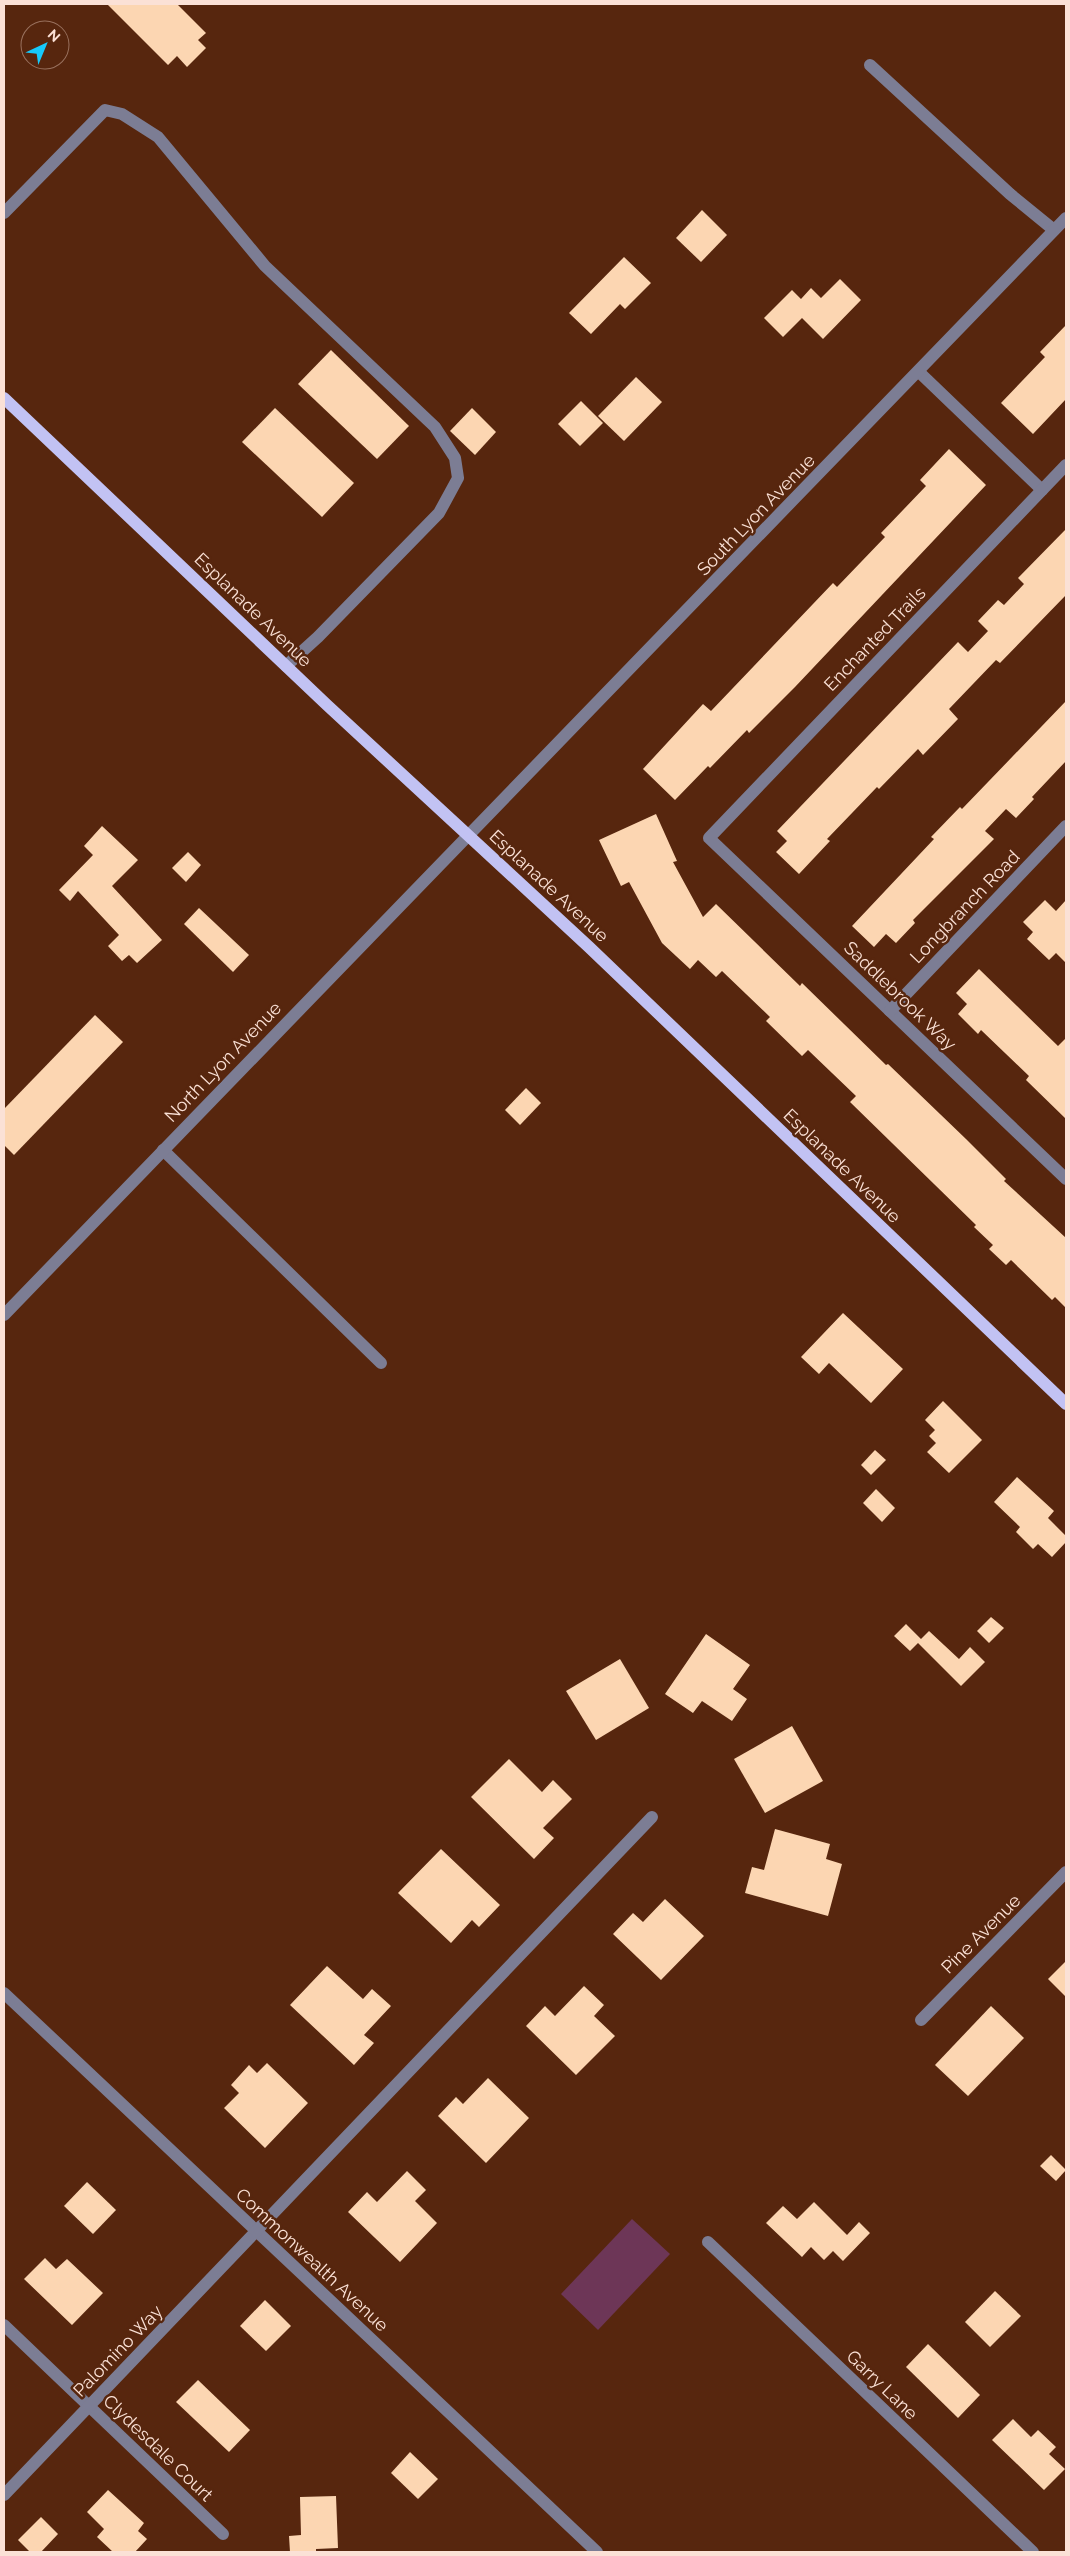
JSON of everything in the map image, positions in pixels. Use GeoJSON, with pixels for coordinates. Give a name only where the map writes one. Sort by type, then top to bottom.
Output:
{"type":"FeatureCollection","features":[{"type":"Feature","properties":{"kind":"main road","name":"Esplanade Avenue"},"geometry":{"type":"LineString","coordinates":[[4,398],[286,666],[468,834],[1066,1404]]}},
{"type":"Feature","properties":{"kind":"street"},"geometry":{"type":"LineString","coordinates":[[870,64],[1010,194],[1054,230]]}},
{"type":"Feature","properties":{"kind":"street"},"geometry":{"type":"LineString","coordinates":[[4,213],[105,110],[122,114],[158,137],[265,266],[435,427],[455,458],[458,478],[439,513],[318,637],[286,666]]}},
{"type":"Feature","properties":{"kind":"street","name":"South Lyon Avenue"},"geometry":{"type":"LineString","coordinates":[[468,834],[919,372],[1066,218]]}},
{"type":"Feature","properties":{"kind":"street"},"geometry":{"type":"LineString","coordinates":[[919,372],[1042,490]]}},
{"type":"Feature","properties":{"kind":"street","name":"Enchanted Trails"},"geometry":{"type":"LineString","coordinates":[[709,838],[1066,465]]}},
{"type":"Feature","properties":{"kind":"street","name":"North Lyon Avenue"},"geometry":{"type":"LineString","coordinates":[[4,1315],[468,834]]}},
{"type":"Feature","properties":{"kind":"street","name":"Longbranch Road"},"geometry":{"type":"LineString","coordinates":[[890,1011],[1063,835]]}},
{"type":"Feature","properties":{"kind":"street","name":"Saddlebrook Way"},"geometry":{"type":"LineString","coordinates":[[709,838],[1066,1179]]}},
{"type":"Feature","properties":{"kind":"street"},"geometry":{"type":"LineString","coordinates":[[162,1150],[381,1362]]}},
{"type":"Feature","properties":{"kind":"street","name":"Palomino Way"},"geometry":{"type":"LineString","coordinates":[[4,2495],[652,1817]]}},
{"type":"Feature","properties":{"kind":"street","name":"Pine Avenue"},"geometry":{"type":"LineString","coordinates":[[921,2020],[1066,1872]]}},
{"type":"Feature","properties":{"kind":"street","name":"Commonwealth Avenue"},"geometry":{"type":"LineString","coordinates":[[4,1993],[597,2552]]}},
{"type":"Feature","properties":{"kind":"street","name":"Garry Lane"},"geometry":{"type":"LineString","coordinates":[[708,2242],[1033,2552]]}},
{"type":"Feature","properties":{"kind":"street","name":"Clydesdale Court"},"geometry":{"type":"LineString","coordinates":[[4,2325],[223,2534]]}},
{"type":"Feature","properties":{"kind":"shaded area"},"geometry":{"type":"Polygon","coordinates":[[[632,2219],[670,2254],[598,2330],[561,2294],[632,2219]]]}},
{"type":"Feature","properties":{"kind":"building"},"geometry":{"type":"Polygon","coordinates":[[[107,4],[177,4],[206,33],[198,40],[206,48],[187,67],[177,56],[168,65],[107,4]]]}},
{"type":"Feature","properties":{"kind":"building"},"geometry":{"type":"Polygon","coordinates":[[[702,210],[727,235],[701,262],[676,238],[702,210]]]}},
{"type":"Feature","properties":{"kind":"building"},"geometry":{"type":"Polygon","coordinates":[[[624,257],[651,283],[625,309],[620,304],[591,334],[569,313],[624,257]]]}},
{"type":"Feature","properties":{"kind":"building"},"geometry":{"type":"Polygon","coordinates":[[[840,279],[861,300],[823,339],[802,318],[783,337],[764,318],[792,290],[801,299],[811,288],[821,298],[840,279]]]}},
{"type":"Feature","properties":{"kind":"building"},"geometry":{"type":"Polygon","coordinates":[[[1066,325],[1066,399],[1033,434],[1001,403],[1045,357],[1040,352],[1066,325]]]}},
{"type":"Feature","properties":{"kind":"building"},"geometry":{"type":"Polygon","coordinates":[[[331,350],[409,426],[377,459],[298,384],[331,350]]]}},
{"type":"Feature","properties":{"kind":"building"},"geometry":{"type":"Polygon","coordinates":[[[636,377],[662,402],[624,441],[598,416],[636,377]]]}},
{"type":"Feature","properties":{"kind":"building"},"geometry":{"type":"Polygon","coordinates":[[[581,401],[603,423],[580,446],[558,424],[581,401]]]}},
{"type":"Feature","properties":{"kind":"building"},"geometry":{"type":"Polygon","coordinates":[[[275,408],[354,483],[322,517],[242,442],[275,408]]]}},
{"type":"Feature","properties":{"kind":"building"},"geometry":{"type":"Polygon","coordinates":[[[472,408],[496,432],[475,455],[450,431],[472,408]]]}},
{"type":"Feature","properties":{"kind":"building"},"geometry":{"type":"Polygon","coordinates":[[[949,449],[986,485],[795,687],[749,733],[747,730],[710,768],[708,766],[675,800],[643,769],[703,704],[711,711],[833,583],[837,587],[885,537],[881,533],[926,486],[920,480],[949,449]]]}},
{"type":"Feature","properties":{"kind":"building"},"geometry":{"type":"Polygon","coordinates":[[[1066,529],[1066,595],[1000,663],[996,660],[949,709],[958,719],[923,755],[918,749],[879,789],[877,787],[827,839],[830,841],[799,874],[776,852],[787,841],[777,831],[958,642],[968,652],[988,631],[978,621],[998,600],[1004,605],[1024,584],[1018,578],[1066,529]]]}},
{"type":"Feature","properties":{"kind":"building"},"geometry":{"type":"Polygon","coordinates":[[[1066,701],[1066,761],[1032,797],[1034,799],[1016,818],[1006,809],[985,831],[994,839],[913,920],[915,923],[896,943],[886,934],[874,947],[852,926],[934,839],[931,837],[960,807],[962,809],[1066,701]]]}},
{"type":"Feature","properties":{"kind":"building"},"geometry":{"type":"Polygon","coordinates":[[[656,814],[677,861],[673,862],[703,917],[716,904],[800,986],[802,983],[886,1065],[888,1064],[1006,1179],[1004,1181],[1066,1238],[1066,1308],[1055,1297],[1052,1300],[1011,1260],[1006,1265],[989,1249],[993,1245],[974,1227],[976,1225],[850,1102],[856,1096],[808,1050],[802,1056],[766,1021],[770,1017],[722,971],[716,977],[698,960],[690,969],[662,943],[629,882],[621,886],[599,840],[656,814]]]}},
{"type":"Feature","properties":{"kind":"building"},"geometry":{"type":"Polygon","coordinates":[[[102,826],[138,860],[112,886],[162,940],[137,963],[129,955],[122,961],[108,946],[119,935],[78,891],[70,901],[59,890],[93,855],[84,846],[102,826]]]}},
{"type":"Feature","properties":{"kind":"building"},"geometry":{"type":"Polygon","coordinates":[[[188,852],[201,865],[186,882],[172,868],[188,852]]]}},
{"type":"Feature","properties":{"kind":"building"},"geometry":{"type":"Polygon","coordinates":[[[1045,900],[1056,911],[1066,900],[1066,963],[1056,953],[1049,960],[1027,939],[1033,932],[1023,922],[1045,900]]]}},
{"type":"Feature","properties":{"kind":"building"},"geometry":{"type":"Polygon","coordinates":[[[199,908],[249,955],[233,972],[184,924],[199,908]]]}},
{"type":"Feature","properties":{"kind":"building"},"geometry":{"type":"Polygon","coordinates":[[[979,969],[1058,1046],[1066,1038],[1066,1119],[1026,1080],[1029,1076],[981,1030],[978,1034],[958,1014],[967,1004],[956,993],[979,969]]]}},
{"type":"Feature","properties":{"kind":"building"},"geometry":{"type":"Polygon","coordinates":[[[95,1015],[123,1042],[14,1155],[4,1145],[4,1109],[95,1015]]]}},
{"type":"Feature","properties":{"kind":"building"},"geometry":{"type":"Polygon","coordinates":[[[526,1088],[541,1103],[520,1125],[505,1110],[526,1088]]]}},
{"type":"Feature","properties":{"kind":"building"},"geometry":{"type":"Polygon","coordinates":[[[843,1313],[903,1369],[871,1403],[829,1363],[819,1374],[801,1357],[843,1313]]]}},
{"type":"Feature","properties":{"kind":"building"},"geometry":{"type":"Polygon","coordinates":[[[943,1401],[982,1440],[949,1473],[927,1452],[936,1443],[929,1436],[935,1430],[925,1420],[943,1401]]]}},
{"type":"Feature","properties":{"kind":"building"},"geometry":{"type":"Polygon","coordinates":[[[875,1450],[886,1460],[871,1475],[861,1465],[875,1450]]]}},
{"type":"Feature","properties":{"kind":"building"},"geometry":{"type":"Polygon","coordinates":[[[1017,1477],[1054,1511],[1048,1518],[1066,1536],[1066,1542],[1052,1557],[1038,1544],[1033,1549],[1016,1532],[1020,1527],[994,1502],[1017,1477]]]}},
{"type":"Feature","properties":{"kind":"building"},"geometry":{"type":"Polygon","coordinates":[[[876,1489],[895,1508],[882,1522],[863,1503],[876,1489]]]}},
{"type":"Feature","properties":{"kind":"building"},"geometry":{"type":"Polygon","coordinates":[[[991,1617],[1004,1628],[989,1643],[977,1631],[991,1617]]]}},
{"type":"Feature","properties":{"kind":"building"},"geometry":{"type":"Polygon","coordinates":[[[906,1624],[921,1639],[929,1631],[959,1659],[970,1647],[985,1662],[961,1686],[918,1643],[910,1651],[894,1636],[906,1624]]]}},
{"type":"Feature","properties":{"kind":"building"},"geometry":{"type":"Polygon","coordinates":[[[706,1634],[750,1665],[733,1689],[747,1699],[732,1721],[702,1701],[693,1713],[665,1694],[706,1634]]]}},
{"type":"Feature","properties":{"kind":"building"},"geometry":{"type":"Polygon","coordinates":[[[620,1659],[649,1708],[596,1740],[566,1691],[620,1659]]]}},
{"type":"Feature","properties":{"kind":"building"},"geometry":{"type":"Polygon","coordinates":[[[792,1726],[823,1781],[765,1813],[734,1759],[792,1726]]]}},
{"type":"Feature","properties":{"kind":"building"},"geometry":{"type":"Polygon","coordinates":[[[509,1759],[542,1792],[553,1780],[572,1799],[543,1828],[554,1838],[534,1859],[471,1797],[509,1759]]]}},
{"type":"Feature","properties":{"kind":"building"},"geometry":{"type":"Polygon","coordinates":[[[775,1829],[830,1844],[826,1859],[842,1864],[828,1916],[745,1893],[752,1867],[764,1870],[775,1829]]]}},
{"type":"Feature","properties":{"kind":"building"},"geometry":{"type":"Polygon","coordinates":[[[441,1849],[500,1905],[479,1927],[472,1920],[451,1943],[398,1893],[441,1849]]]}},
{"type":"Feature","properties":{"kind":"building"},"geometry":{"type":"Polygon","coordinates":[[[665,1899],[704,1936],[661,1980],[613,1934],[633,1913],[643,1922],[665,1899]]]}},
{"type":"Feature","properties":{"kind":"building"},"geometry":{"type":"Polygon","coordinates":[[[1066,1961],[1066,1997],[1048,1979],[1066,1961]]]}},
{"type":"Feature","properties":{"kind":"building"},"geometry":{"type":"Polygon","coordinates":[[[327,1966],[363,1999],[372,1989],[391,2006],[364,2035],[374,2043],[354,2065],[290,2005],[327,1966]]]}},
{"type":"Feature","properties":{"kind":"building"},"geometry":{"type":"Polygon","coordinates":[[[584,1986],[604,2005],[594,2016],[615,2036],[576,2075],[526,2026],[545,2006],[555,2016],[584,1986]]]}},
{"type":"Feature","properties":{"kind":"building"},"geometry":{"type":"Polygon","coordinates":[[[991,2006],[1024,2038],[968,2096],[935,2065],[991,2006]]]}},
{"type":"Feature","properties":{"kind":"building"},"geometry":{"type":"Polygon","coordinates":[[[267,2063],[308,2103],[265,2148],[224,2108],[239,2093],[231,2085],[249,2065],[257,2073],[267,2063]]]}},
{"type":"Feature","properties":{"kind":"building"},"geometry":{"type":"Polygon","coordinates":[[[488,2078],[529,2118],[486,2163],[438,2116],[456,2097],[463,2104],[488,2078]]]}},
{"type":"Feature","properties":{"kind":"building"},"geometry":{"type":"Polygon","coordinates":[[[1051,2155],[1066,2170],[1056,2181],[1040,2166],[1051,2155]]]}},
{"type":"Feature","properties":{"kind":"building"},"geometry":{"type":"Polygon","coordinates":[[[407,2171],[426,2190],[415,2201],[437,2223],[400,2262],[348,2212],[367,2192],[377,2202],[407,2171]]]}},
{"type":"Feature","properties":{"kind":"building"},"geometry":{"type":"Polygon","coordinates":[[[87,2182],[116,2210],[93,2234],[64,2206],[87,2182]]]}},
{"type":"Feature","properties":{"kind":"building"},"geometry":{"type":"Polygon","coordinates":[[[814,2202],[847,2235],[859,2222],[870,2233],[843,2261],[833,2251],[824,2260],[811,2247],[802,2257],[766,2223],[783,2206],[797,2219],[814,2202]]]}},
{"type":"Feature","properties":{"kind":"building"},"geometry":{"type":"Polygon","coordinates":[[[45,2258],[56,2269],[67,2259],[103,2293],[72,2325],[24,2279],[45,2258]]]}},
{"type":"Feature","properties":{"kind":"building"},"geometry":{"type":"Polygon","coordinates":[[[995,2291],[1021,2316],[990,2347],[965,2322],[995,2291]]]}},
{"type":"Feature","properties":{"kind":"building"},"geometry":{"type":"Polygon","coordinates":[[[265,2300],[291,2326],[266,2351],[240,2326],[265,2300]]]}},
{"type":"Feature","properties":{"kind":"building"},"geometry":{"type":"Polygon","coordinates":[[[928,2344],[980,2395],[958,2418],[906,2367],[928,2344]]]}},
{"type":"Feature","properties":{"kind":"building"},"geometry":{"type":"Polygon","coordinates":[[[198,2380],[250,2430],[229,2452],[176,2402],[198,2380]]]}},
{"type":"Feature","properties":{"kind":"building"},"geometry":{"type":"Polygon","coordinates":[[[1013,2419],[1031,2437],[1038,2430],[1056,2447],[1049,2454],[1065,2469],[1044,2490],[992,2440],[1013,2419]]]}},
{"type":"Feature","properties":{"kind":"building"},"geometry":{"type":"Polygon","coordinates":[[[410,2452],[438,2479],[418,2499],[391,2473],[410,2452]]]}},
{"type":"Feature","properties":{"kind":"building"},"geometry":{"type":"Polygon","coordinates":[[[108,2490],[144,2523],[138,2531],[147,2539],[135,2552],[113,2552],[97,2537],[104,2529],[87,2512],[108,2490]]]}},
{"type":"Feature","properties":{"kind":"building"},"geometry":{"type":"Polygon","coordinates":[[[336,2496],[338,2548],[316,2549],[316,2552],[290,2552],[289,2536],[301,2535],[300,2497],[336,2496]]]}},
{"type":"Feature","properties":{"kind":"building"},"geometry":{"type":"Polygon","coordinates":[[[41,2517],[58,2534],[41,2552],[30,2552],[18,2540],[41,2517]]]}}]}
